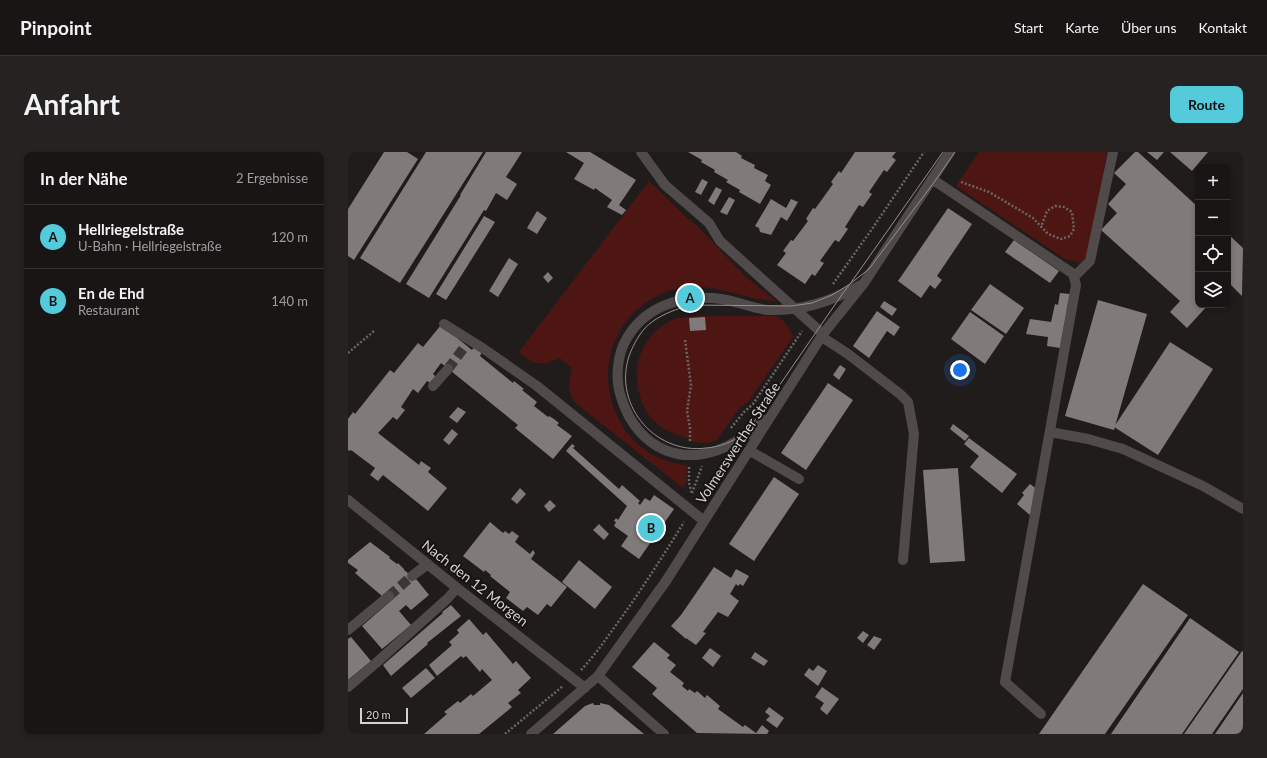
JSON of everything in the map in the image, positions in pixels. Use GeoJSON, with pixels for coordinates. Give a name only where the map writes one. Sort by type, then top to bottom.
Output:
{"type":"FeatureCollection","features":[{"type":"Feature","properties":{"kind":"street"},"geometry":{"type":"LineString","coordinates":[[641,152],[665,185],[709,223],[720,241],[823,335],[900,394],[908,402],[914,434],[903,560]]}},
{"type":"Feature","properties":{"kind":"street","name":"Volmerswerther Straße"},"geometry":{"type":"LineString","coordinates":[[531,734],[598,676],[666,581],[823,335],[864,283],[950,152]]}},
{"type":"Feature","properties":{"kind":"street"},"geometry":{"type":"LineString","coordinates":[[1074,277],[1090,261],[1113,152]]}},
{"type":"Feature","properties":{"kind":"street"},"geometry":{"type":"LineString","coordinates":[[932,178],[1072,273],[1076,285],[1005,682],[1041,714]]}},
{"type":"Feature","properties":{"kind":"street"},"geometry":{"type":"LineString","coordinates":[[785,395],[755,430],[723,449],[700,455],[679,455],[662,448],[645,438],[635,426],[626,411],[620,395],[618,366],[625,341],[632,330],[641,320],[662,306],[674,301],[701,298],[721,299],[768,310],[794,309],[811,306],[851,290],[864,283]]}},
{"type":"Feature","properties":{"kind":"street"},"geometry":{"type":"LineString","coordinates":[[444,324],[468,343],[537,386],[704,521]]}},
{"type":"Feature","properties":{"kind":"street"},"geometry":{"type":"LineString","coordinates":[[433,386],[448,368]]}},
{"type":"Feature","properties":{"kind":"street"},"geometry":{"type":"LineString","coordinates":[[1050,432],[1088,439],[1123,449],[1203,486],[1243,509]]}},
{"type":"Feature","properties":{"kind":"street"},"geometry":{"type":"LineString","coordinates":[[750,451],[799,479]]}},
{"type":"Feature","properties":{"kind":"street","name":"Nach den 12 Morgen"},"geometry":{"type":"LineString","coordinates":[[348,500],[457,588],[585,688]]}},
{"type":"Feature","properties":{"kind":"street"},"geometry":{"type":"LineString","coordinates":[[412,576],[428,564]]}},
{"type":"Feature","properties":{"kind":"street"},"geometry":{"type":"LineString","coordinates":[[348,686],[376,663],[457,588]]}},
{"type":"Feature","properties":{"kind":"street"},"geometry":{"type":"LineString","coordinates":[[348,630],[389,596]]}},
{"type":"Feature","properties":{"kind":"street"},"geometry":{"type":"LineString","coordinates":[[598,676],[664,734]]}},
{"type":"Feature","properties":{"kind":"path"},"geometry":{"type":"LineString","coordinates":[[831,286],[924,152]]}},
{"type":"Feature","properties":{"kind":"path"},"geometry":{"type":"LineString","coordinates":[[955,180],[989,192],[1033,218],[1041,227],[1048,234],[1062,239],[1070,236],[1074,229],[1072,212],[1064,207],[1055,206],[1047,211],[1041,227]]}},
{"type":"Feature","properties":{"kind":"path"},"geometry":{"type":"LineString","coordinates":[[730,429],[744,412],[753,404],[805,326]]}},
{"type":"Feature","properties":{"kind":"path"},"geometry":{"type":"LineString","coordinates":[[348,353],[374,331]]}},
{"type":"Feature","properties":{"kind":"path"},"geometry":{"type":"LineString","coordinates":[[685,340],[691,385],[687,411],[690,428],[688,483],[692,494],[702,465]]}},
{"type":"Feature","properties":{"kind":"path"},"geometry":{"type":"LineString","coordinates":[[579,672],[616,626],[686,519]]}},
{"type":"Feature","properties":{"kind":"path"},"geometry":{"type":"LineString","coordinates":[[505,734],[564,685]]}},
{"type":"Feature","properties":{"kind":"shaded area"},"geometry":{"type":"Polygon","coordinates":[[[979,152],[1107,152],[1087,257],[1080,263],[1065,259],[956,186],[979,152]]]}},
{"type":"Feature","properties":{"kind":"shaded area"},"geometry":{"type":"Polygon","coordinates":[[[649,181],[693,222],[746,277],[776,301],[756,299],[711,288],[683,288],[668,291],[650,300],[638,309],[621,330],[611,353],[608,378],[612,403],[623,426],[639,445],[660,458],[687,465],[686,483],[683,488],[574,402],[569,385],[572,368],[560,358],[548,362],[538,363],[529,360],[519,352],[649,181]]]}},
{"type":"Feature","properties":{"kind":"shaded area"},"geometry":{"type":"Polygon","coordinates":[[[692,316],[776,316],[787,325],[793,337],[748,402],[741,406],[717,440],[709,443],[692,442],[684,436],[665,430],[655,422],[648,413],[640,396],[637,385],[637,374],[638,363],[646,343],[661,327],[670,321],[692,316]]]}},
{"type":"Feature","properties":{"kind":"building"},"geometry":{"type":"Polygon","coordinates":[[[384,152],[407,152],[418,159],[354,260],[348,256],[348,209],[384,152]]]}},
{"type":"Feature","properties":{"kind":"building"},"geometry":{"type":"Polygon","coordinates":[[[426,152],[483,152],[400,283],[360,258],[426,152]]]}},
{"type":"Feature","properties":{"kind":"building"},"geometry":{"type":"Polygon","coordinates":[[[486,152],[522,152],[506,177],[517,184],[507,200],[496,193],[486,211],[484,210],[429,298],[406,284],[486,152]]]}},
{"type":"Feature","properties":{"kind":"building"},"geometry":{"type":"Polygon","coordinates":[[[566,152],[590,152],[636,180],[619,205],[626,210],[622,215],[607,207],[612,200],[595,188],[594,190],[574,179],[584,163],[566,152]]]}},
{"type":"Feature","properties":{"kind":"building"},"geometry":{"type":"Polygon","coordinates":[[[688,152],[736,152],[742,156],[741,158],[755,165],[754,168],[768,175],[765,181],[771,185],[760,204],[739,192],[740,190],[726,182],[728,180],[701,162],[702,160],[688,152]]]}},
{"type":"Feature","properties":{"kind":"building"},"geometry":{"type":"Polygon","coordinates":[[[855,152],[896,152],[892,157],[896,160],[887,172],[884,170],[869,192],[872,194],[863,207],[859,205],[845,227],[848,229],[839,242],[835,240],[820,261],[824,263],[815,276],[812,274],[805,284],[777,265],[786,253],[783,251],[791,240],[793,241],[808,221],[806,219],[813,208],[815,209],[833,184],[831,182],[839,171],[841,173],[855,152]]]}},
{"type":"Feature","properties":{"kind":"building"},"geometry":{"type":"Polygon","coordinates":[[[1135,152],[1138,152],[1195,204],[1195,308],[1205,308],[1187,328],[1170,312],[1180,301],[1101,230],[1117,213],[1108,204],[1126,184],[1114,173],[1135,152]]]}},
{"type":"Feature","properties":{"kind":"building"},"geometry":{"type":"Polygon","coordinates":[[[1147,152],[1164,152],[1157,160],[1147,152]]]}},
{"type":"Feature","properties":{"kind":"building"},"geometry":{"type":"Polygon","coordinates":[[[1170,152],[1208,152],[1198,164],[1195,164],[1195,167],[1192,171],[1170,152]]]}},
{"type":"Feature","properties":{"kind":"building"},"geometry":{"type":"Polygon","coordinates":[[[702,179],[708,182],[701,195],[695,192],[702,179]]]}},
{"type":"Feature","properties":{"kind":"building"},"geometry":{"type":"Polygon","coordinates":[[[716,187],[722,190],[714,205],[708,201],[716,187]]]}},
{"type":"Feature","properties":{"kind":"building"},"geometry":{"type":"Polygon","coordinates":[[[729,197],[735,200],[727,215],[720,212],[729,197]]]}},
{"type":"Feature","properties":{"kind":"building"},"geometry":{"type":"Polygon","coordinates":[[[771,199],[786,208],[791,199],[798,202],[787,221],[781,217],[771,235],[760,232],[759,228],[755,226],[771,199]]]}},
{"type":"Feature","properties":{"kind":"building"},"geometry":{"type":"Polygon","coordinates":[[[948,208],[972,224],[937,276],[942,280],[935,289],[930,285],[921,298],[898,281],[948,208]]]}},
{"type":"Feature","properties":{"kind":"building"},"geometry":{"type":"Polygon","coordinates":[[[537,211],[547,218],[537,234],[527,228],[537,211]]]}},
{"type":"Feature","properties":{"kind":"building"},"geometry":{"type":"Polygon","coordinates":[[[484,216],[495,222],[446,300],[436,294],[484,216]]]}},
{"type":"Feature","properties":{"kind":"building"},"geometry":{"type":"Polygon","coordinates":[[[1231,237],[1243,248],[1242,296],[1231,285],[1231,237]]]}},
{"type":"Feature","properties":{"kind":"building"},"geometry":{"type":"Polygon","coordinates":[[[1014,240],[1059,271],[1050,283],[1005,252],[1014,240]]]}},
{"type":"Feature","properties":{"kind":"building"},"geometry":{"type":"Polygon","coordinates":[[[509,258],[518,264],[498,297],[489,291],[509,258]]]}},
{"type":"Feature","properties":{"kind":"building"},"geometry":{"type":"Polygon","coordinates":[[[548,272],[553,278],[548,283],[543,277],[548,272]]]}},
{"type":"Feature","properties":{"kind":"building"},"geometry":{"type":"Polygon","coordinates":[[[990,284],[1024,308],[1006,334],[971,310],[990,284]]]}},
{"type":"Feature","properties":{"kind":"building"},"geometry":{"type":"Polygon","coordinates":[[[1060,293],[1070,294],[1060,348],[1047,346],[1048,337],[1026,334],[1030,319],[1051,322],[1055,304],[1058,305],[1060,293]]]}},
{"type":"Feature","properties":{"kind":"building"},"geometry":{"type":"Polygon","coordinates":[[[1098,300],[1147,314],[1114,430],[1065,416],[1098,300]]]}},
{"type":"Feature","properties":{"kind":"building"},"geometry":{"type":"Polygon","coordinates":[[[884,301],[897,309],[892,316],[880,307],[884,301]]]}},
{"type":"Feature","properties":{"kind":"building"},"geometry":{"type":"Polygon","coordinates":[[[877,311],[900,327],[894,336],[887,331],[869,358],[853,346],[877,311]]]}},
{"type":"Feature","properties":{"kind":"building"},"geometry":{"type":"Polygon","coordinates":[[[970,312],[1004,336],[985,364],[951,339],[970,312]]]}},
{"type":"Feature","properties":{"kind":"building"},"geometry":{"type":"Polygon","coordinates":[[[705,317],[706,330],[690,331],[689,318],[705,317]]]}},
{"type":"Feature","properties":{"kind":"building"},"geometry":{"type":"Polygon","coordinates":[[[441,325],[472,350],[475,346],[482,352],[480,356],[513,383],[514,381],[524,389],[522,390],[537,402],[534,406],[548,417],[549,416],[554,419],[559,423],[557,425],[572,436],[553,459],[515,428],[518,425],[441,363],[433,374],[438,379],[433,385],[427,381],[418,393],[413,389],[401,407],[405,410],[397,420],[393,417],[378,433],[419,465],[421,461],[431,468],[428,472],[447,488],[428,511],[383,475],[378,481],[370,475],[375,468],[351,450],[348,450],[348,419],[353,412],[355,414],[390,370],[394,373],[418,343],[423,347],[441,325]]]}},
{"type":"Feature","properties":{"kind":"building"},"geometry":{"type":"Polygon","coordinates":[[[1170,342],[1213,369],[1158,455],[1114,427],[1170,342]]]}},
{"type":"Feature","properties":{"kind":"building"},"geometry":{"type":"Polygon","coordinates":[[[840,365],[846,369],[839,380],[833,375],[840,365]]]}},
{"type":"Feature","properties":{"kind":"building"},"geometry":{"type":"Polygon","coordinates":[[[828,383],[853,400],[806,470],[781,453],[828,383]]]}},
{"type":"Feature","properties":{"kind":"building"},"geometry":{"type":"Polygon","coordinates":[[[458,407],[466,412],[457,423],[449,417],[458,407]]]}},
{"type":"Feature","properties":{"kind":"building"},"geometry":{"type":"Polygon","coordinates":[[[953,424],[969,436],[965,441],[950,429],[953,424]]]}},
{"type":"Feature","properties":{"kind":"building"},"geometry":{"type":"Polygon","coordinates":[[[452,429],[458,434],[449,445],[443,440],[452,429]]]}},
{"type":"Feature","properties":{"kind":"building"},"geometry":{"type":"Polygon","coordinates":[[[969,438],[1017,474],[1002,493],[970,467],[979,456],[964,444],[969,438]]]}},
{"type":"Feature","properties":{"kind":"building"},"geometry":{"type":"Polygon","coordinates":[[[572,444],[575,446],[573,448],[619,489],[622,485],[640,501],[638,503],[640,505],[645,498],[650,501],[654,495],[674,509],[639,559],[621,546],[628,536],[614,526],[616,522],[614,521],[616,518],[618,520],[627,506],[566,451],[572,444]]]}},
{"type":"Feature","properties":{"kind":"building"},"geometry":{"type":"Polygon","coordinates":[[[958,468],[965,561],[930,563],[923,470],[958,468]]]}},
{"type":"Feature","properties":{"kind":"building"},"geometry":{"type":"Polygon","coordinates":[[[774,477],[799,494],[754,561],[729,544],[774,477]]]}},
{"type":"Feature","properties":{"kind":"building"},"geometry":{"type":"Polygon","coordinates":[[[1030,484],[1037,489],[1031,516],[1017,504],[1024,495],[1022,493],[1030,484]]]}},
{"type":"Feature","properties":{"kind":"building"},"geometry":{"type":"Polygon","coordinates":[[[520,488],[526,494],[517,504],[511,499],[520,488]]]}},
{"type":"Feature","properties":{"kind":"building"},"geometry":{"type":"Polygon","coordinates":[[[550,500],[556,506],[549,512],[544,506],[550,500]]]}},
{"type":"Feature","properties":{"kind":"building"},"geometry":{"type":"Polygon","coordinates":[[[490,522],[503,533],[505,531],[509,534],[512,531],[519,536],[515,542],[530,554],[533,550],[535,553],[531,559],[567,587],[551,607],[547,604],[538,615],[527,607],[523,611],[506,598],[510,592],[490,576],[491,575],[485,570],[484,572],[463,556],[490,522]]]}},
{"type":"Feature","properties":{"kind":"building"},"geometry":{"type":"Polygon","coordinates":[[[599,524],[609,534],[604,540],[593,530],[599,524]]]}},
{"type":"Feature","properties":{"kind":"building"},"geometry":{"type":"Polygon","coordinates":[[[370,542],[397,564],[398,563],[404,570],[417,580],[429,595],[411,610],[406,605],[399,611],[411,625],[382,649],[362,626],[393,599],[385,593],[382,596],[355,573],[358,570],[348,563],[348,560],[370,542]]]}},
{"type":"Feature","properties":{"kind":"building"},"geometry":{"type":"Polygon","coordinates":[[[579,560],[612,587],[595,609],[562,582],[579,560]]]}},
{"type":"Feature","properties":{"kind":"building"},"geometry":{"type":"Polygon","coordinates":[[[714,567],[731,578],[736,569],[749,576],[743,586],[740,584],[738,586],[736,584],[730,594],[739,601],[728,617],[718,612],[703,632],[706,633],[696,645],[686,639],[671,626],[681,615],[714,567]]]}},
{"type":"Feature","properties":{"kind":"building"},"geometry":{"type":"Polygon","coordinates":[[[1143,584],[1188,615],[1105,734],[1039,734],[1143,584]]]}},
{"type":"Feature","properties":{"kind":"building"},"geometry":{"type":"Polygon","coordinates":[[[451,605],[461,616],[427,643],[428,644],[391,676],[383,665],[451,605]]]}},
{"type":"Feature","properties":{"kind":"building"},"geometry":{"type":"Polygon","coordinates":[[[1190,618],[1239,652],[1182,734],[1111,734],[1190,618]]]}},
{"type":"Feature","properties":{"kind":"building"},"geometry":{"type":"Polygon","coordinates":[[[469,619],[483,635],[486,632],[513,664],[516,661],[531,678],[518,690],[521,693],[508,703],[512,707],[479,734],[424,734],[447,714],[444,712],[458,701],[460,703],[471,694],[473,696],[492,680],[482,669],[480,672],[466,656],[463,658],[461,656],[437,676],[429,665],[452,645],[449,642],[459,633],[457,630],[469,619]]]}},
{"type":"Feature","properties":{"kind":"building"},"geometry":{"type":"Polygon","coordinates":[[[863,631],[869,635],[863,643],[857,638],[863,631]]]}},
{"type":"Feature","properties":{"kind":"building"},"geometry":{"type":"Polygon","coordinates":[[[874,636],[882,639],[874,650],[867,645],[874,636]]]}},
{"type":"Feature","properties":{"kind":"building"},"geometry":{"type":"Polygon","coordinates":[[[351,637],[371,661],[348,680],[348,639],[351,637]]]}},
{"type":"Feature","properties":{"kind":"building"},"geometry":{"type":"Polygon","coordinates":[[[654,642],[670,655],[667,658],[676,665],[670,672],[684,683],[682,686],[688,691],[689,689],[695,693],[697,691],[705,698],[707,695],[720,706],[718,709],[743,727],[745,725],[756,733],[762,725],[769,731],[767,734],[697,733],[652,694],[657,688],[632,667],[654,642]]]}},
{"type":"Feature","properties":{"kind":"building"},"geometry":{"type":"Polygon","coordinates":[[[710,648],[721,656],[713,667],[702,658],[710,648]]]}},
{"type":"Feature","properties":{"kind":"building"},"geometry":{"type":"Polygon","coordinates":[[[1242,651],[1243,689],[1212,734],[1184,734],[1242,651]]]}},
{"type":"Feature","properties":{"kind":"building"},"geometry":{"type":"Polygon","coordinates":[[[755,652],[768,661],[764,666],[751,658],[755,652]]]}},
{"type":"Feature","properties":{"kind":"building"},"geometry":{"type":"Polygon","coordinates":[[[818,665],[827,671],[818,686],[804,675],[809,668],[813,671],[818,665]]]}},
{"type":"Feature","properties":{"kind":"building"},"geometry":{"type":"Polygon","coordinates":[[[426,668],[435,678],[411,698],[402,688],[426,668]]]}},
{"type":"Feature","properties":{"kind":"building"},"geometry":{"type":"Polygon","coordinates":[[[822,687],[839,699],[827,715],[820,709],[824,703],[815,697],[822,687]]]}},
{"type":"Feature","properties":{"kind":"building"},"geometry":{"type":"Polygon","coordinates":[[[1243,693],[1243,729],[1239,734],[1215,734],[1243,693]]]}},
{"type":"Feature","properties":{"kind":"building"},"geometry":{"type":"Polygon","coordinates":[[[593,703],[594,705],[600,705],[600,703],[609,705],[644,734],[553,734],[585,706],[593,703]]]}},
{"type":"Feature","properties":{"kind":"building"},"geometry":{"type":"Polygon","coordinates":[[[769,707],[784,718],[777,728],[766,720],[770,716],[765,712],[769,707]]]}},
{"type":"Feature","properties":{"kind":"tunnel"},"geometry":{"type":"LineString","coordinates":[[448,369],[466,345]]}},
{"type":"Feature","properties":{"kind":"tunnel"},"geometry":{"type":"LineString","coordinates":[[389,596],[412,576]]}},
{"type":"Feature","properties":{"kind":"tram line"},"geometry":{"type":"LineString","coordinates":[[943,152],[850,284],[843,293],[759,415],[743,434],[726,444],[706,448],[687,448],[669,443],[653,434],[641,421],[632,406],[626,388],[626,370],[631,351],[640,335],[648,325],[666,314],[691,305],[791,306],[812,303],[832,295],[850,284],[869,269],[955,152]]}},
{"type":"Feature","properties":{"kind":"place","name":"Hellriegelstraße"},"geometry":{"type":"Point","coordinates":[690,298]}},
{"type":"Feature","properties":{"kind":"place","name":"En de Ehd"},"geometry":{"type":"Point","coordinates":[651,528]}}]}
